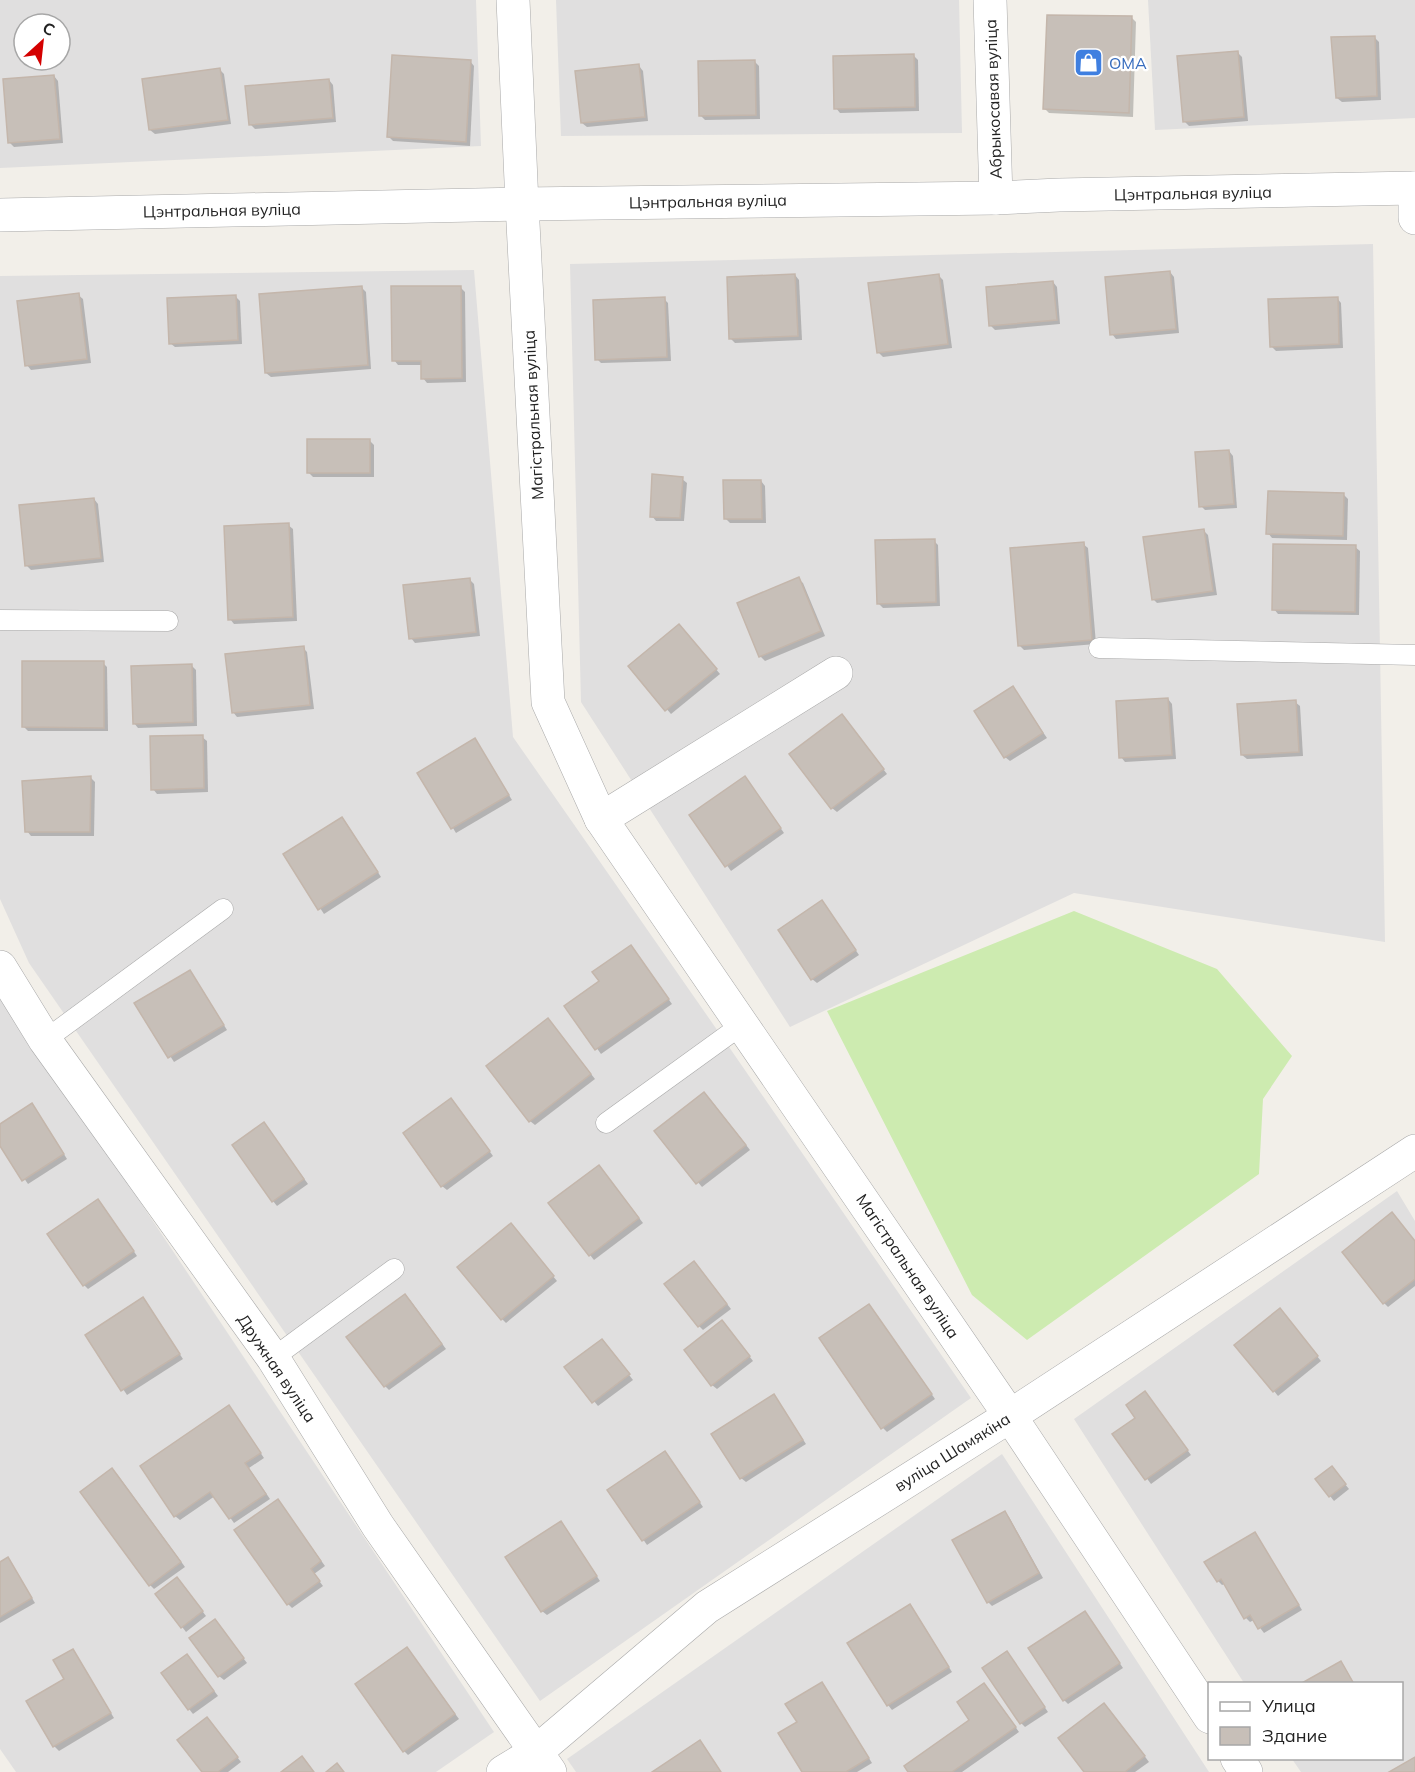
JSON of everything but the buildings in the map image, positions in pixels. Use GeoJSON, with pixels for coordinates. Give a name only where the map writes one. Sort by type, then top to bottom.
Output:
{"type":"FeatureCollection","features":[{"type":"Feature","properties":{"kind":"street","name":"Магістральная вуліца"},"geometry":{"type":"LineString","coordinates":[[513,0],[548,702],[602,819],[1010,1416],[1208,1715]]}},
{"type":"Feature","properties":{"kind":"street","name":"Абрыкосавая вуліца"},"geometry":{"type":"LineString","coordinates":[[990,0],[996,198]]}},
{"type":"Feature","properties":{"kind":"street","name":"Цэнтральная вуліца"},"geometry":{"type":"LineString","coordinates":[[0,215],[522,204],[996,198],[1415,188]]}},
{"type":"Feature","properties":{"kind":"street"},"geometry":{"type":"LineString","coordinates":[[1415,188],[1415,218]]}},
{"type":"Feature","properties":{"kind":"street"},"geometry":{"type":"LineString","coordinates":[[602,819],[836,673]]}},
{"type":"Feature","properties":{"kind":"street","name":"Дружная вуліца"},"geometry":{"type":"LineString","coordinates":[[0,967],[45,1040],[273,1358],[378,1526],[542,1762]]}},
{"type":"Feature","properties":{"kind":"street","name":"вуліца Шамякіна"},"geometry":{"type":"LineString","coordinates":[[503,1772],[542,1762],[707,1607],[1010,1416],[1415,1150]]}},
{"type":"Feature","properties":{"kind":"lane"},"geometry":{"type":"LineString","coordinates":[[0,620],[168,621]]}},
{"type":"Feature","properties":{"kind":"lane"},"geometry":{"type":"LineString","coordinates":[[1099,648],[1415,655]]}},
{"type":"Feature","properties":{"kind":"lane"},"geometry":{"type":"LineString","coordinates":[[45,1040],[223,909]]}},
{"type":"Feature","properties":{"kind":"lane"},"geometry":{"type":"LineString","coordinates":[[606,1123],[743,1024]]}},
{"type":"Feature","properties":{"kind":"lane"},"geometry":{"type":"LineString","coordinates":[[273,1358],[394,1269]]}},
{"type":"Feature","properties":{"kind":"shaded area"},"geometry":{"type":"Polygon","coordinates":[[[0,0],[476,0],[481,146],[0,168],[0,0]]]}},
{"type":"Feature","properties":{"kind":"shaded area"},"geometry":{"type":"Polygon","coordinates":[[[556,0],[959,0],[962,133],[561,136],[556,0]]]}},
{"type":"Feature","properties":{"kind":"shaded area"},"geometry":{"type":"Polygon","coordinates":[[[1148,0],[1415,0],[1415,118],[1155,130],[1148,0]]]}},
{"type":"Feature","properties":{"kind":"shaded area"},"geometry":{"type":"Polygon","coordinates":[[[1373,244],[1385,942],[1074,893],[790,1027],[581,702],[570,264],[1373,244]]]}},
{"type":"Feature","properties":{"kind":"shaded area"},"geometry":{"type":"Polygon","coordinates":[[[474,270],[513,737],[971,1398],[540,1701],[29,963],[0,899],[0,276],[474,270]]]}},
{"type":"Feature","properties":{"kind":"shaded area"},"geometry":{"type":"Polygon","coordinates":[[[0,992],[494,1732],[436,1772],[16,1772],[0,1749],[0,992]]]}},
{"type":"Feature","properties":{"kind":"shaded area"},"geometry":{"type":"Polygon","coordinates":[[[1397,1191],[1415,1221],[1415,1772],[1301,1772],[1293,1760],[1403,1760],[1403,1682],[1243,1682],[1074,1419],[1397,1191]]]}},
{"type":"Feature","properties":{"kind":"shaded area"},"geometry":{"type":"Polygon","coordinates":[[[1002,1454],[1209,1772],[576,1772],[567,1759],[1002,1454]]]}},
{"type":"Feature","properties":{"kind":"green space"},"geometry":{"type":"Polygon","coordinates":[[[1074,911],[1217,969],[1292,1056],[1263,1099],[1259,1174],[1027,1340],[972,1295],[827,1011],[1074,911]]]}},
{"type":"Feature","properties":{"kind":"place","name":"ОМА"},"geometry":{"type":"Point","coordinates":[1088,63]}}]}
